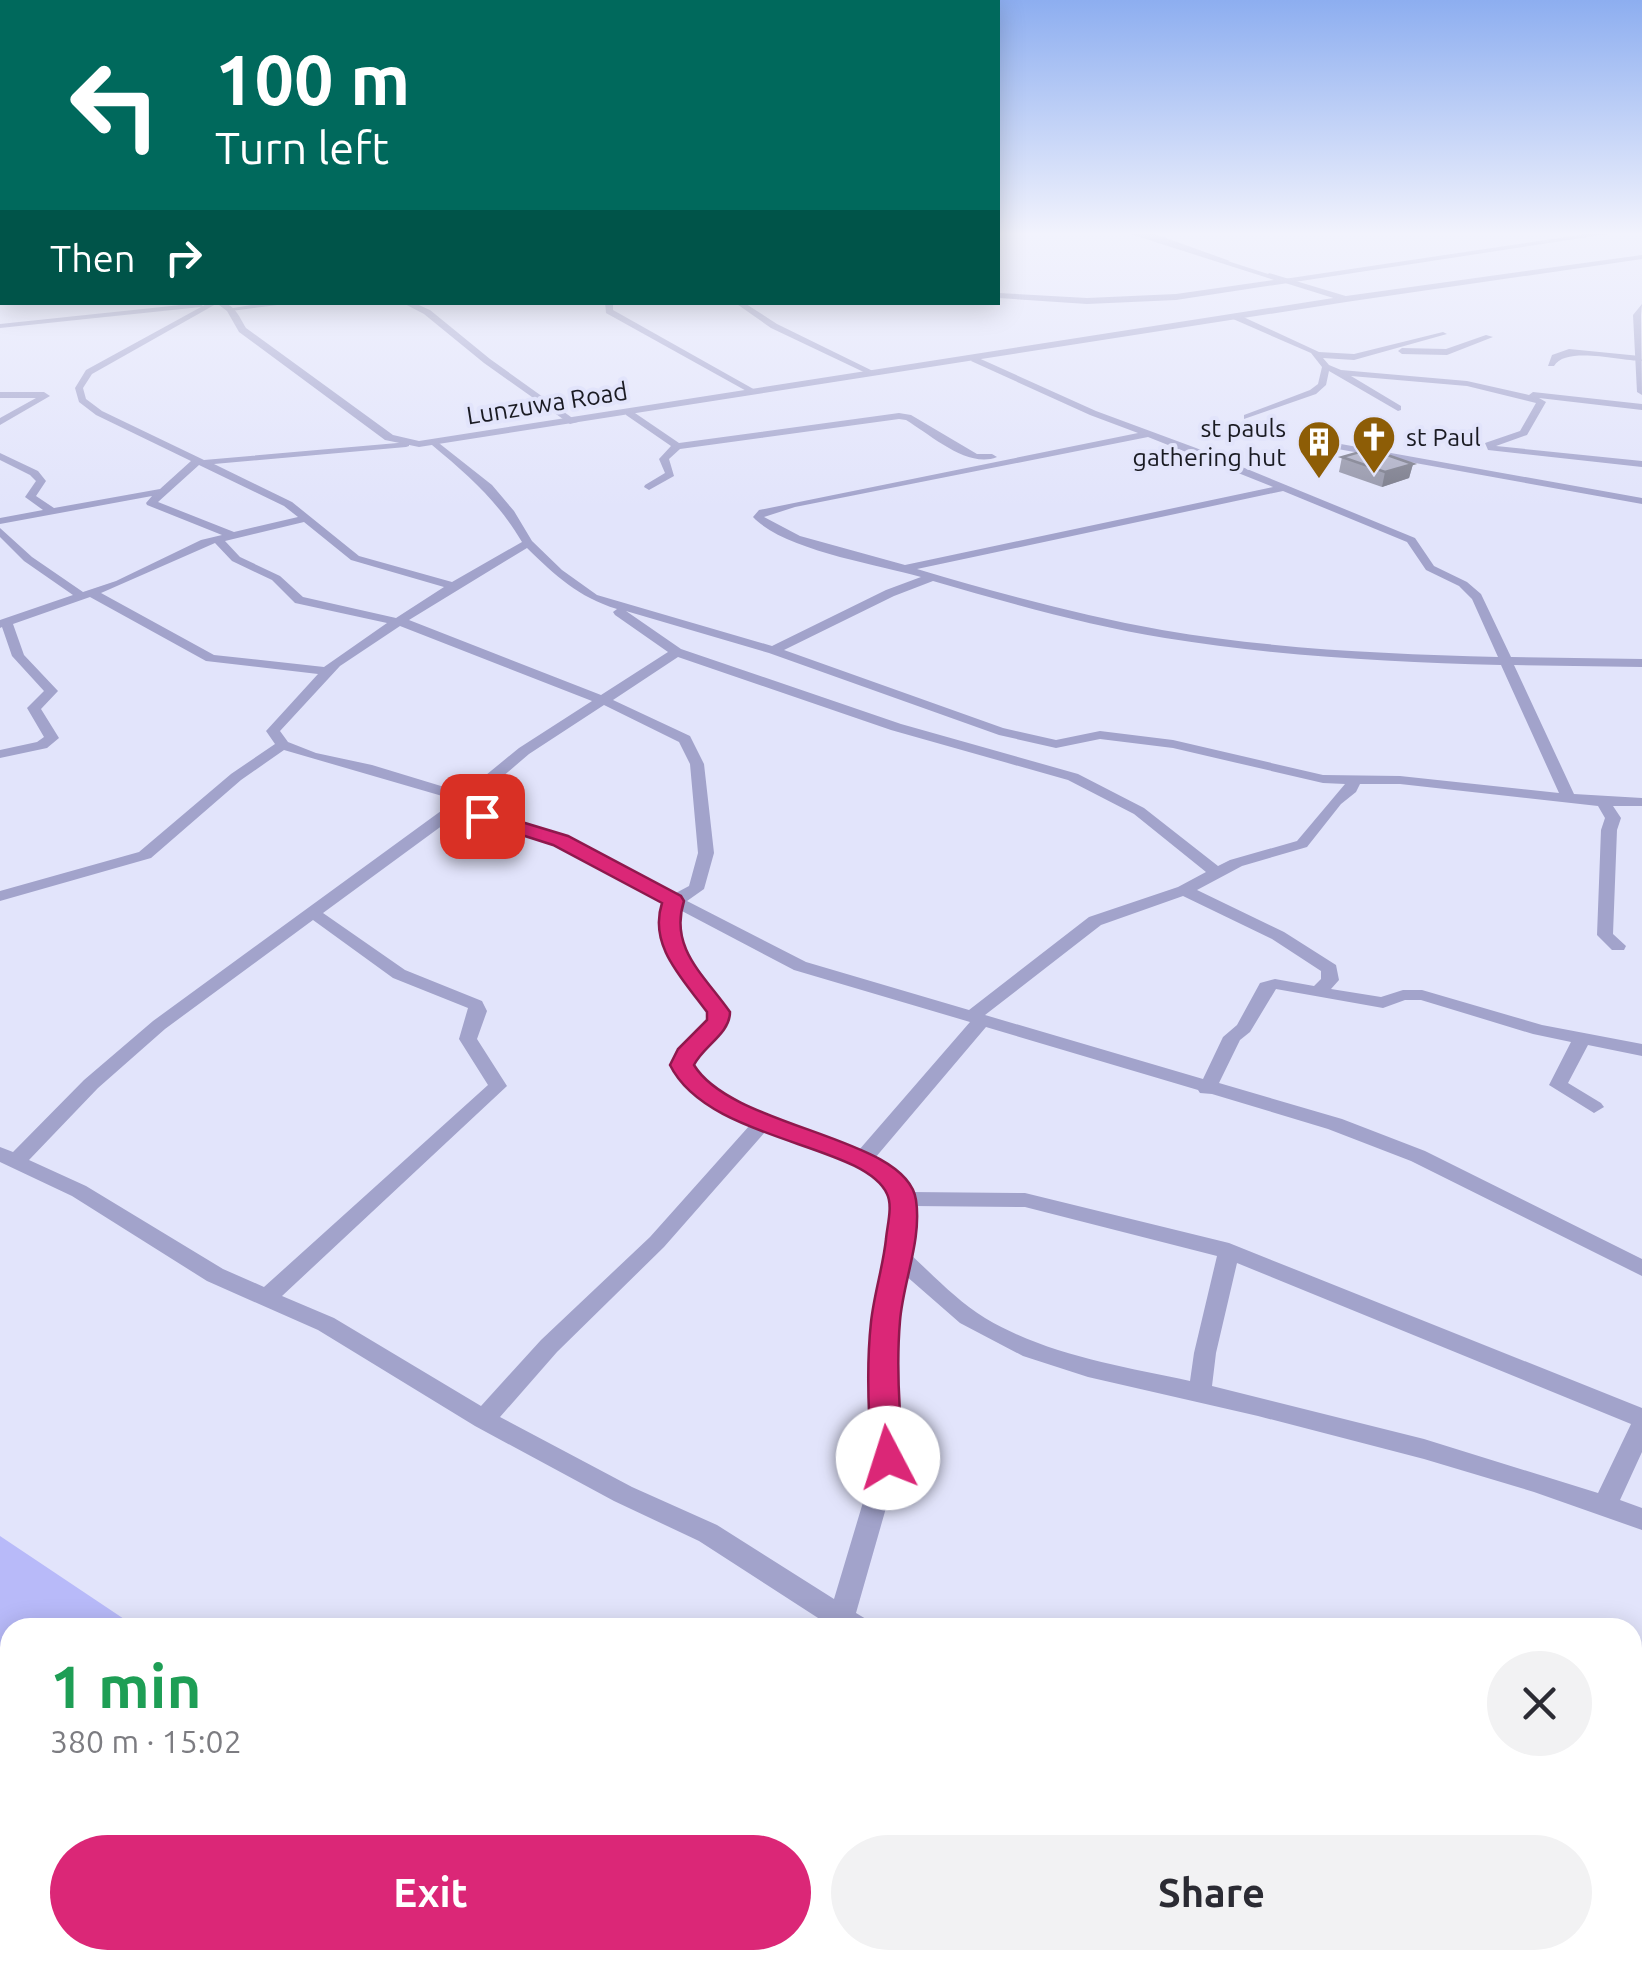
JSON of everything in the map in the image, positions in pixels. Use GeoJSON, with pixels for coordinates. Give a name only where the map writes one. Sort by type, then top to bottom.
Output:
{"type":"FeatureCollection","features":[{"type":"Feature","properties":{"kind":"street"},"geometry":{"type":"LineString","coordinates":[[179,324],[82,378],[82,400],[99,413],[288,504],[355,558],[453,586]]}},
{"type":"Feature","properties":{"kind":"street"},"geometry":{"type":"LineString","coordinates":[[239,324],[278,358],[389,438],[406,444]]}},
{"type":"Feature","properties":{"kind":"street"},"geometry":{"type":"LineString","coordinates":[[442,324],[572,422]]}},
{"type":"Feature","properties":{"kind":"street"},"geometry":{"type":"LineString","coordinates":[[629,324],[753,391]]}},
{"type":"Feature","properties":{"kind":"street"},"geometry":{"type":"LineString","coordinates":[[771,324],[873,373]]}},
{"type":"Feature","properties":{"kind":"street","name":"Lunzuwa Road"},"geometry":{"type":"LineString","coordinates":[[406,444],[572,422],[1193,324]]}},
{"type":"Feature","properties":{"kind":"street"},"geometry":{"type":"LineString","coordinates":[[1251,324],[1320,355],[1354,357],[1443,334]]}},
{"type":"Feature","properties":{"kind":"street"},"geometry":{"type":"LineString","coordinates":[[1641,328],[1642,392]]}},
{"type":"Feature","properties":{"kind":"street"},"geometry":{"type":"LineString","coordinates":[[1386,350],[1447,352],[1489,337]]}},
{"type":"Feature","properties":{"kind":"street"},"geometry":{"type":"LineString","coordinates":[[1551,364],[1555,356],[1569,352],[1640,359]]}},
{"type":"Feature","properties":{"kind":"street"},"geometry":{"type":"LineString","coordinates":[[1320,355],[1320,362],[1326,367],[1398,408]]}},
{"type":"Feature","properties":{"kind":"street"},"geometry":{"type":"LineString","coordinates":[[974,359],[1411,540],[1430,568],[1463,584],[1477,597],[1568,797]]}},
{"type":"Feature","properties":{"kind":"street"},"geometry":{"type":"LineString","coordinates":[[1247,417],[1313,392],[1322,385],[1326,367]]}},
{"type":"Feature","properties":{"kind":"street"},"geometry":{"type":"LineString","coordinates":[[1340,372],[1440,380],[1521,394],[1642,407]]}},
{"type":"Feature","properties":{"kind":"street"},"geometry":{"type":"LineString","coordinates":[[1521,394],[1542,403],[1535,408],[1529,428],[1489,448],[1642,464]]}},
{"type":"Feature","properties":{"kind":"street"},"geometry":{"type":"LineString","coordinates":[[0,395],[45,396],[0,422]]}},
{"type":"Feature","properties":{"kind":"street"},"geometry":{"type":"LineString","coordinates":[[629,413],[677,446]]}},
{"type":"Feature","properties":{"kind":"street"},"geometry":{"type":"LineString","coordinates":[[649,487],[670,474],[664,459],[677,446],[900,416],[975,457],[1013,458]]}},
{"type":"Feature","properties":{"kind":"street"},"geometry":{"type":"LineString","coordinates":[[1148,434],[794,504],[758,517],[784,532],[904,568],[1099,622],[1181,636],[1380,656],[1642,663]]}},
{"type":"Feature","properties":{"kind":"street"},"geometry":{"type":"LineString","coordinates":[[1313,442],[1642,500]]}},
{"type":"Feature","properties":{"kind":"street"},"geometry":{"type":"LineString","coordinates":[[434,443],[488,488],[528,543],[578,589],[612,606],[678,652],[896,727],[1073,777],[1139,810],[1216,872]]}},
{"type":"Feature","properties":{"kind":"street"},"geometry":{"type":"LineString","coordinates":[[0,521],[160,492],[201,461],[406,444]]}},
{"type":"Feature","properties":{"kind":"street"},"geometry":{"type":"LineString","coordinates":[[0,456],[34,473],[41,481],[30,497],[50,510]]}},
{"type":"Feature","properties":{"kind":"street"},"geometry":{"type":"LineString","coordinates":[[904,568],[1283,488]]}},
{"type":"Feature","properties":{"kind":"street"},"geometry":{"type":"LineString","coordinates":[[160,492],[151,502],[156,506],[224,536],[236,559],[276,578],[298,600],[398,622],[604,700],[669,728],[692,748],[706,853],[700,883],[674,901],[666,922],[672,946],[718,1012],[718,1021],[687,1054],[682,1065],[687,1075],[716,1099],[762,1123],[863,1159],[896,1184],[903,1199],[881,1386],[888,1458],[850,1618]]}},
{"type":"Feature","properties":{"kind":"street"},"geometry":{"type":"LineString","coordinates":[[0,754],[42,745],[52,738],[34,708],[51,691],[18,656],[4,623],[88,596],[224,536],[302,519]]}},
{"type":"Feature","properties":{"kind":"street"},"geometry":{"type":"LineString","coordinates":[[0,531],[28,560],[88,596],[211,658],[325,671]]}},
{"type":"Feature","properties":{"kind":"street"},"geometry":{"type":"LineString","coordinates":[[528,543],[453,586],[325,671],[308,695],[276,724],[274,737],[283,745],[560,841],[800,966],[1335,1124],[1418,1156],[1642,1268]]}},
{"type":"Feature","properties":{"kind":"street"},"geometry":{"type":"LineString","coordinates":[[773,650],[890,592],[934,576]]}},
{"type":"Feature","properties":{"kind":"street"},"geometry":{"type":"LineString","coordinates":[[612,606],[773,650],[950,715],[1028,739],[1068,743],[1100,735],[1172,744],[1323,779],[1354,778],[1603,802],[1642,802]]}},
{"type":"Feature","properties":{"kind":"street"},"geometry":{"type":"LineString","coordinates":[[678,652],[524,752],[461,804],[159,1025],[8,1158],[79,1191],[214,1275],[268,1296],[372,1350],[482,1419],[623,1494],[708,1533],[841,1618]]}},
{"type":"Feature","properties":{"kind":"street"},"geometry":{"type":"LineString","coordinates":[[0,896],[145,855],[236,778],[283,745]]}},
{"type":"Feature","properties":{"kind":"street"},"geometry":{"type":"LineString","coordinates":[[863,1159],[976,1018],[1095,921],[1184,890],[1216,872],[1283,847],[1302,844],[1336,800],[1351,789],[1354,778]]}},
{"type":"Feature","properties":{"kind":"street"},"geometry":{"type":"LineString","coordinates":[[1603,802],[1613,818],[1608,830],[1605,935],[1618,946]]}},
{"type":"Feature","properties":{"kind":"street"},"geometry":{"type":"LineString","coordinates":[[1184,890],[1259,924],[1320,961],[1330,969],[1330,980],[1320,990]]}},
{"type":"Feature","properties":{"kind":"street"},"geometry":{"type":"LineString","coordinates":[[268,1296],[498,1086],[468,1039],[478,1011],[476,1004],[399,974],[313,913]]}},
{"type":"Feature","properties":{"kind":"street"},"geometry":{"type":"LineString","coordinates":[[1207,1089],[1232,1038],[1244,1028],[1266,987],[1274,984],[1382,1004],[1403,996],[1436,997],[1582,1039],[1642,1050]]}},
{"type":"Feature","properties":{"kind":"street"},"geometry":{"type":"LineString","coordinates":[[1582,1039],[1558,1084],[1594,1107]]}},
{"type":"Feature","properties":{"kind":"street"},"geometry":{"type":"LineString","coordinates":[[482,1419],[549,1346],[657,1242],[762,1123]]}},
{"type":"Feature","properties":{"kind":"street"},"geometry":{"type":"LineString","coordinates":[[903,1199],[1025,1200],[1229,1250],[1642,1418]]}},
{"type":"Feature","properties":{"kind":"street"},"geometry":{"type":"LineString","coordinates":[[1200,1392],[1205,1352],[1229,1250]]}},
{"type":"Feature","properties":{"kind":"street"},"geometry":{"type":"LineString","coordinates":[[898,1255],[950,1304],[980,1326],[1032,1348],[1106,1371],[1448,1454],[1642,1519]]}},
{"type":"Feature","properties":{"kind":"street"},"geometry":{"type":"LineString","coordinates":[[1605,1505],[1642,1426]]}},
{"type":"Feature","properties":{"kind":"shaded area"},"geometry":{"type":"Polygon","coordinates":[[[0,1536],[123,1618],[0,1618],[0,1536]]]}},
{"type":"Feature","properties":{"kind":"building"},"geometry":{"type":"Polygon","coordinates":[[[1370,449],[1413,464],[1385,472],[1342,457],[1370,449]]]}},
{"type":"Feature","properties":{"kind":"place","name":"st Paul"},"geometry":{"type":"Point","coordinates":[1374,475]}},
{"type":"Feature","properties":{"kind":"place","name":"st pauls gathering hut"},"geometry":{"type":"Point","coordinates":[1319,480]}},
{"type":"Feature","properties":{"kind":"route"},"geometry":{"type":"LineString","coordinates":[[482,816],[560,841],[674,901],[666,922],[672,946],[718,1012],[718,1021],[687,1054],[682,1065],[687,1075],[716,1099],[762,1123],[863,1159],[896,1184],[903,1199],[881,1386],[888,1458]]}}]}
